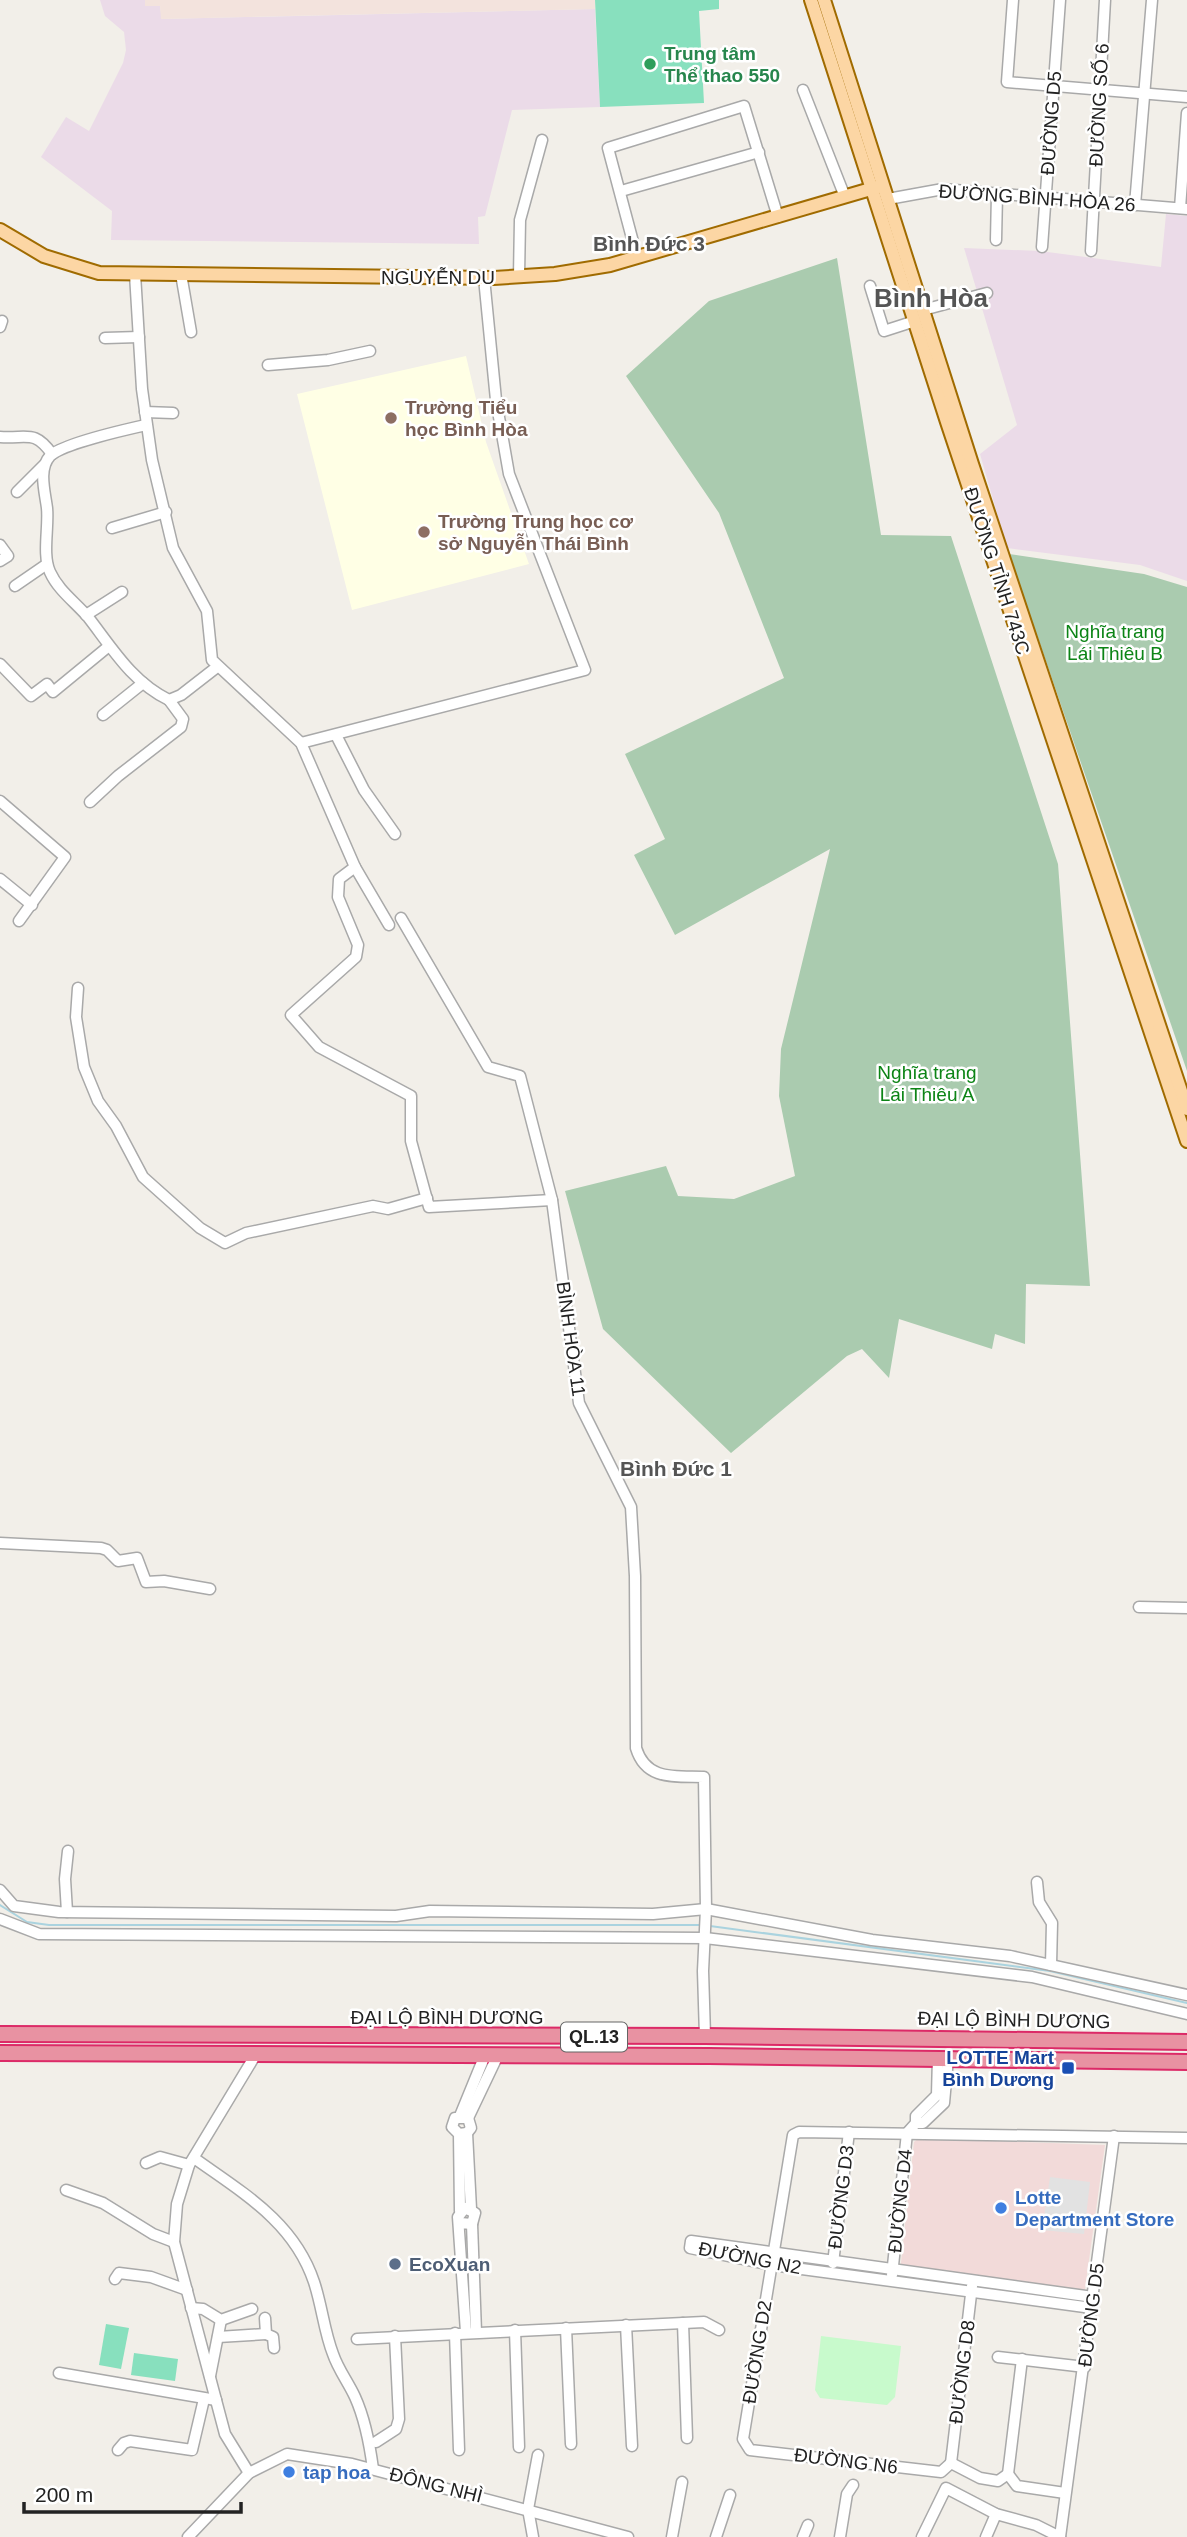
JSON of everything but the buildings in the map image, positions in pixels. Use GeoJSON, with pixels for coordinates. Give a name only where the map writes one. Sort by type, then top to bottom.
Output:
{"type":"FeatureCollection","features":[{"type":"Feature","properties":{"kind":"highway","name":"ĐẠI LỘ BÌNH DƯƠNG"},"geometry":{"type":"LineString","coordinates":[[0,2034],[705,2036],[1187,2042]]}},
{"type":"Feature","properties":{"kind":"highway"},"geometry":{"type":"LineString","coordinates":[[491,2036],[491,2055]]}},
{"type":"Feature","properties":{"kind":"highway"},"geometry":{"type":"LineString","coordinates":[[705,2036],[709,2056]]}},
{"type":"Feature","properties":{"kind":"highway","name":"ĐẠI LỘ BÌNH DƯƠNG"},"geometry":{"type":"LineString","coordinates":[[0,2053],[709,2056],[1187,2062]]}},
{"type":"Feature","properties":{"kind":"main road","name":"ĐƯỜNG TỈNH 743C"},"geometry":{"type":"LineString","coordinates":[[811,0],[923,310],[933,359],[1187,1141]]}},
{"type":"Feature","properties":{"kind":"main road","name":"ĐƯỜNG TỈNH 743C"},"geometry":{"type":"LineString","coordinates":[[824,0],[878,186]]}},
{"type":"Feature","properties":{"kind":"main road","name":"NGUYỄN DU"},"geometry":{"type":"LineString","coordinates":[[0,230],[44,256],[75,268],[99,273],[484,278],[555,274],[637,257],[878,186]]}},
{"type":"Feature","properties":{"kind":"main road","name":"ĐƯỜNG TỈNH 743C"},"geometry":{"type":"LineString","coordinates":[[883,200],[915,321],[933,359]]}},
{"type":"Feature","properties":{"kind":"main road","name":"ĐƯỜNG TỈNH 743C"},"geometry":{"type":"LineString","coordinates":[[1079,802],[1187,1109]]}},
{"type":"Feature","properties":{"kind":"street"},"geometry":{"type":"LineString","coordinates":[[1013,0],[1007,82],[1187,97]]}},
{"type":"Feature","properties":{"kind":"street","name":"ĐƯỜNG D5"},"geometry":{"type":"LineString","coordinates":[[1042,247],[1060,0]]}},
{"type":"Feature","properties":{"kind":"street","name":"ĐƯỜNG SỐ 6"},"geometry":{"type":"LineString","coordinates":[[1091,251],[1105,0]]}},
{"type":"Feature","properties":{"kind":"street"},"geometry":{"type":"LineString","coordinates":[[1135,205],[1152,0]]}},
{"type":"Feature","properties":{"kind":"street"},"geometry":{"type":"LineString","coordinates":[[803,90],[845,197]]}},
{"type":"Feature","properties":{"kind":"street"},"geometry":{"type":"LineString","coordinates":[[637,257],[608,148],[744,106],[778,216]]}},
{"type":"Feature","properties":{"kind":"street"},"geometry":{"type":"LineString","coordinates":[[1183,208],[1187,113]]}},
{"type":"Feature","properties":{"kind":"street"},"geometry":{"type":"LineString","coordinates":[[519,276],[520,220],[542,140]]}},
{"type":"Feature","properties":{"kind":"street"},"geometry":{"type":"LineString","coordinates":[[621,191],[759,152]]}},
{"type":"Feature","properties":{"kind":"street","name":"ĐƯỜNG BÌNH HÒA 26"},"geometry":{"type":"LineString","coordinates":[[883,200],[943,189],[1183,208]]}},
{"type":"Feature","properties":{"kind":"street"},"geometry":{"type":"LineString","coordinates":[[996,240],[997,194]]}},
{"type":"Feature","properties":{"kind":"street"},"geometry":{"type":"LineString","coordinates":[[135,274],[146,425],[178,559],[207,611],[212,660],[301,743],[355,867],[389,925]]}},
{"type":"Feature","properties":{"kind":"street"},"geometry":{"type":"LineString","coordinates":[[181,274],[191,332]]}},
{"type":"Feature","properties":{"kind":"street"},"geometry":{"type":"LineString","coordinates":[[301,743],[586,670],[509,474],[496,401],[484,278]]}},
{"type":"Feature","properties":{"kind":"street"},"geometry":{"type":"LineString","coordinates":[[870,286],[884,331],[915,321]]}},
{"type":"Feature","properties":{"kind":"street"},"geometry":{"type":"LineString","coordinates":[[923,310],[987,293]]}},
{"type":"Feature","properties":{"kind":"street"},"geometry":{"type":"LineString","coordinates":[[105,338],[139,337]]}},
{"type":"Feature","properties":{"kind":"street"},"geometry":{"type":"LineString","coordinates":[[268,365],[328,360],[370,351]]}},
{"type":"Feature","properties":{"kind":"street"},"geometry":{"type":"LineString","coordinates":[[145,412],[173,413]]}},
{"type":"Feature","properties":{"kind":"street"},"geometry":{"type":"LineString","coordinates":[[17,492],[52,454],[98,436],[146,425]]}},
{"type":"Feature","properties":{"kind":"street"},"geometry":{"type":"LineString","coordinates":[[0,438],[31,436],[41,439],[52,454]]}},
{"type":"Feature","properties":{"kind":"street"},"geometry":{"type":"LineString","coordinates":[[44,465],[49,528],[47,564],[63,592],[86,615],[127,669],[169,700],[183,719],[181,727],[118,776],[90,802]]}},
{"type":"Feature","properties":{"kind":"street"},"geometry":{"type":"LineString","coordinates":[[113,528],[166,512]]}},
{"type":"Feature","properties":{"kind":"street"},"geometry":{"type":"LineString","coordinates":[[0,545],[8,556],[0,561]]}},
{"type":"Feature","properties":{"kind":"street"},"geometry":{"type":"LineString","coordinates":[[15,586],[47,564]]}},
{"type":"Feature","properties":{"kind":"street"},"geometry":{"type":"LineString","coordinates":[[86,615],[122,592]]}},
{"type":"Feature","properties":{"kind":"street"},"geometry":{"type":"LineString","coordinates":[[0,663],[31,696],[47,684],[53,692],[109,646]]}},
{"type":"Feature","properties":{"kind":"street"},"geometry":{"type":"LineString","coordinates":[[169,700],[181,695],[217,667]]}},
{"type":"Feature","properties":{"kind":"street"},"geometry":{"type":"LineString","coordinates":[[103,715],[143,683]]}},
{"type":"Feature","properties":{"kind":"street"},"geometry":{"type":"LineString","coordinates":[[336,734],[364,790],[395,834]]}},
{"type":"Feature","properties":{"kind":"street"},"geometry":{"type":"LineString","coordinates":[[0,801],[65,857],[19,921]]}},
{"type":"Feature","properties":{"kind":"street"},"geometry":{"type":"LineString","coordinates":[[355,867],[339,879],[338,897],[358,946],[356,957],[291,1015],[319,1046],[411,1096],[411,1141],[429,1207],[552,1200]]}},
{"type":"Feature","properties":{"kind":"street"},"geometry":{"type":"LineString","coordinates":[[0,879],[32,905]]}},
{"type":"Feature","properties":{"kind":"street","name":"BÌNH HÒA 11"},"geometry":{"type":"LineString","coordinates":[[401,918],[488,1068],[520,1076],[552,1200],[579,1403],[631,1507],[635,1576],[636,1748],[639,1760],[648,1771],[660,1775],[704,1777],[705,1912]]}},
{"type":"Feature","properties":{"kind":"street"},"geometry":{"type":"LineString","coordinates":[[78,988],[76,1017],[84,1067],[98,1101],[116,1126],[142,1177],[191,1221],[225,1243],[250,1232],[373,1206],[388,1209],[427,1198]]}},
{"type":"Feature","properties":{"kind":"street"},"geometry":{"type":"LineString","coordinates":[[0,1543],[101,1548],[118,1561],[137,1558],[146,1582],[164,1581],[210,1589]]}},
{"type":"Feature","properties":{"kind":"street"},"geometry":{"type":"LineString","coordinates":[[1139,1607],[1187,1608]]}},
{"type":"Feature","properties":{"kind":"street"},"geometry":{"type":"LineString","coordinates":[[67,1912],[65,1879],[68,1851]]}},
{"type":"Feature","properties":{"kind":"street"},"geometry":{"type":"LineString","coordinates":[[1037,1882],[1039,1902],[1052,1923],[1051,1965]]}},
{"type":"Feature","properties":{"kind":"street"},"geometry":{"type":"LineString","coordinates":[[0,1891],[14,1906],[67,1912],[396,1916],[430,1911],[653,1914],[705,1912],[872,1940],[1010,1956],[1187,1995]]}},
{"type":"Feature","properties":{"kind":"street"},"geometry":{"type":"LineString","coordinates":[[705,1912],[705,2036]]}},
{"type":"Feature","properties":{"kind":"street"},"geometry":{"type":"LineString","coordinates":[[0,1919],[39,1934],[705,1938],[1032,1977],[1187,2014]]}},
{"type":"Feature","properties":{"kind":"street"},"geometry":{"type":"LineString","coordinates":[[249,2473],[225,2434],[174,2242],[177,2204],[191,2162],[257,2054]]}},
{"type":"Feature","properties":{"kind":"street"},"geometry":{"type":"LineString","coordinates":[[464,2117],[491,2055]]}},
{"type":"Feature","properties":{"kind":"street","name":"ĐƯỜNG D4"},"geometry":{"type":"LineString","coordinates":[[892,2276],[907,2133],[916,2123],[916,2116],[937,2095],[943,2058]]}},
{"type":"Feature","properties":{"kind":"street"},"geometry":{"type":"LineString","coordinates":[[463,2134],[452,2127],[455,2118],[464,2117]]}},
{"type":"Feature","properties":{"kind":"street"},"geometry":{"type":"LineString","coordinates":[[463,2134],[471,2128],[464,2117]]}},
{"type":"Feature","properties":{"kind":"street","name":"ĐƯỜNG D2"},"geometry":{"type":"LineString","coordinates":[[743,2439],[793,2135],[799,2132],[849,2132]]}},
{"type":"Feature","properties":{"kind":"street"},"geometry":{"type":"LineString","coordinates":[[849,2132],[1187,2138]]}},
{"type":"Feature","properties":{"kind":"street","name":"ĐƯỜNG D3"},"geometry":{"type":"LineString","coordinates":[[833,2263],[849,2132]]}},
{"type":"Feature","properties":{"kind":"street"},"geometry":{"type":"LineString","coordinates":[[463,2134],[471,2209],[475,2213],[472,2224],[471,2332]]}},
{"type":"Feature","properties":{"kind":"street"},"geometry":{"type":"LineString","coordinates":[[463,2134],[460,2223],[471,2332]]}},
{"type":"Feature","properties":{"kind":"street","name":"ĐƯỜNG D5"},"geometry":{"type":"LineString","coordinates":[[1060,2537],[1114,2137]]}},
{"type":"Feature","properties":{"kind":"street"},"geometry":{"type":"LineString","coordinates":[[146,2163],[160,2157],[191,2162],[261,2205],[291,2237],[315,2285],[333,2357],[356,2399],[370,2446],[373,2469]]}},
{"type":"Feature","properties":{"kind":"street"},"geometry":{"type":"LineString","coordinates":[[66,2190],[103,2203],[153,2234],[174,2242]]}},
{"type":"Feature","properties":{"kind":"street"},"geometry":{"type":"LineString","coordinates":[[460,2211],[471,2209]]}},
{"type":"Feature","properties":{"kind":"street"},"geometry":{"type":"LineString","coordinates":[[460,2223],[472,2224]]}},
{"type":"Feature","properties":{"kind":"street","name":"ĐƯỜNG N2"},"geometry":{"type":"LineString","coordinates":[[892,2276],[833,2263],[773,2260],[691,2241],[690,2248],[773,2260],[892,2276],[1093,2302]]}},
{"type":"Feature","properties":{"kind":"street"},"geometry":{"type":"LineString","coordinates":[[115,2279],[120,2273],[152,2277],[187,2290]]}},
{"type":"Feature","properties":{"kind":"street","name":"ĐƯỜNG D8"},"geometry":{"type":"LineString","coordinates":[[951,2463],[972,2286]]}},
{"type":"Feature","properties":{"kind":"street"},"geometry":{"type":"LineString","coordinates":[[191,2308],[203,2309],[221,2320]]}},
{"type":"Feature","properties":{"kind":"street"},"geometry":{"type":"LineString","coordinates":[[221,2320],[252,2309]]}},
{"type":"Feature","properties":{"kind":"street"},"geometry":{"type":"LineString","coordinates":[[265,2319],[266,2334]]}},
{"type":"Feature","properties":{"kind":"street"},"geometry":{"type":"LineString","coordinates":[[210,2376],[221,2320]]}},
{"type":"Feature","properties":{"kind":"street"},"geometry":{"type":"LineString","coordinates":[[357,2339],[704,2322],[719,2330]]}},
{"type":"Feature","properties":{"kind":"street"},"geometry":{"type":"LineString","coordinates":[[683,2323],[687,2438]]}},
{"type":"Feature","properties":{"kind":"street"},"geometry":{"type":"LineString","coordinates":[[626,2325],[632,2446]]}},
{"type":"Feature","properties":{"kind":"street"},"geometry":{"type":"LineString","coordinates":[[566,2328],[571,2444]]}},
{"type":"Feature","properties":{"kind":"street"},"geometry":{"type":"LineString","coordinates":[[514,2330],[519,2447]]}},
{"type":"Feature","properties":{"kind":"street"},"geometry":{"type":"LineString","coordinates":[[454,2333],[459,2451]]}},
{"type":"Feature","properties":{"kind":"street"},"geometry":{"type":"LineString","coordinates":[[218,2337],[266,2334],[273,2337],[274,2348]]}},
{"type":"Feature","properties":{"kind":"street"},"geometry":{"type":"LineString","coordinates":[[376,2442],[396,2429],[400,2419],[395,2336]]}},
{"type":"Feature","properties":{"kind":"street"},"geometry":{"type":"LineString","coordinates":[[998,2357],[1085,2367]]}},
{"type":"Feature","properties":{"kind":"street"},"geometry":{"type":"LineString","coordinates":[[1022,2359],[1008,2474],[1017,2486],[1065,2493]]}},
{"type":"Feature","properties":{"kind":"street"},"geometry":{"type":"LineString","coordinates":[[60,2373],[216,2400]]}},
{"type":"Feature","properties":{"kind":"street"},"geometry":{"type":"LineString","coordinates":[[118,2450],[130,2441],[192,2450],[204,2399]]}},
{"type":"Feature","properties":{"kind":"street","name":"ĐƯỜNG N6"},"geometry":{"type":"LineString","coordinates":[[743,2439],[750,2450],[941,2472],[951,2463]]}},
{"type":"Feature","properties":{"kind":"street","name":"ĐÔNG NHÌ"},"geometry":{"type":"LineString","coordinates":[[188,2537],[249,2473],[287,2454],[373,2469],[628,2537]]}},
{"type":"Feature","properties":{"kind":"street"},"geometry":{"type":"LineString","coordinates":[[533,2537],[528,2509],[538,2455]]}},
{"type":"Feature","properties":{"kind":"street"},"geometry":{"type":"LineString","coordinates":[[951,2463],[980,2478],[998,2481],[1008,2474]]}},
{"type":"Feature","properties":{"kind":"street"},"geometry":{"type":"LineString","coordinates":[[672,2537],[682,2482]]}},
{"type":"Feature","properties":{"kind":"street"},"geometry":{"type":"LineString","coordinates":[[839,2537],[847,2494],[853,2485]]}},
{"type":"Feature","properties":{"kind":"street"},"geometry":{"type":"LineString","coordinates":[[922,2537],[946,2488],[996,2514],[1036,2525],[1060,2537]]}},
{"type":"Feature","properties":{"kind":"street"},"geometry":{"type":"LineString","coordinates":[[716,2537],[730,2495]]}},
{"type":"Feature","properties":{"kind":"street"},"geometry":{"type":"LineString","coordinates":[[986,2537],[996,2514]]}},
{"type":"Feature","properties":{"kind":"street"},"geometry":{"type":"LineString","coordinates":[[803,2537],[808,2525]]}},
{"type":"Feature","properties":{"kind":"shaded area"},"geometry":{"type":"Polygon","coordinates":[[[100,0],[145,0],[146,6],[160,6],[162,19],[595,9],[600,107],[512,110],[485,216],[478,217],[479,244],[111,240],[112,211],[41,157],[66,117],[89,131],[123,63],[126,50],[124,32],[105,16],[100,0]]]}},
{"type":"Feature","properties":{"kind":"shaded area"},"geometry":{"type":"Polygon","coordinates":[[[145,0],[595,0],[595,9],[161,19],[160,6],[145,6],[145,0]]]}},
{"type":"Feature","properties":{"kind":"shaded area"},"geometry":{"type":"Polygon","coordinates":[[[1166,214],[1187,216],[1187,581],[1140,565],[1007,548],[980,454],[1017,425],[964,248],[1040,251],[1161,267],[1166,214]]]}},
{"type":"Feature","properties":{"kind":"shaded area","name":"Trường Trung học cơ sở Nguyễn Thái Bình"},"geometry":{"type":"Polygon","coordinates":[[[466,356],[486,442],[529,564],[352,610],[297,394],[466,356]]]}},
{"type":"Feature","properties":{"kind":"shaded area","name":"Lotte Department Store"},"geometry":{"type":"Polygon","coordinates":[[[919,2138],[1105,2145],[1084,2296],[900,2272],[914,2142],[919,2138]]]}},
{"type":"Feature","properties":{"kind":"shaded area"},"geometry":{"type":"Polygon","coordinates":[[[1050,2177],[1090,2182],[1084,2234],[1042,2230],[1050,2177]]]}},
{"type":"Feature","properties":{"kind":"green space","name":"Trung tâm Thể thao 550"},"geometry":{"type":"Polygon","coordinates":[[[595,0],[719,0],[719,9],[699,11],[704,103],[600,107],[595,0]]]}},
{"type":"Feature","properties":{"kind":"green space","name":"Nghĩa trang Lái Thiêu A"},"geometry":{"type":"Polygon","coordinates":[[[837,258],[881,535],[951,536],[1058,864],[1090,1286],[1026,1284],[1025,1344],[995,1334],[992,1349],[899,1319],[889,1378],[862,1349],[847,1356],[731,1453],[603,1329],[565,1191],[666,1166],[678,1196],[734,1199],[795,1176],[779,1096],[781,1049],[830,849],[675,935],[634,855],[665,839],[625,754],[784,678],[719,513],[626,376],[709,301],[837,258]]]}},
{"type":"Feature","properties":{"kind":"green space","name":"Nghĩa trang Lái Thiêu B"},"geometry":{"type":"Polygon","coordinates":[[[1009,554],[1144,574],[1187,587],[1187,1071],[1009,554]]]}},
{"type":"Feature","properties":{"kind":"green space"},"geometry":{"type":"Polygon","coordinates":[[[106,2324],[129,2328],[121,2369],[99,2365],[106,2324]]]}},
{"type":"Feature","properties":{"kind":"green space"},"geometry":{"type":"Polygon","coordinates":[[[821,2336],[901,2346],[895,2397],[887,2405],[820,2398],[815,2390],[821,2336]]]}},
{"type":"Feature","properties":{"kind":"green space"},"geometry":{"type":"Polygon","coordinates":[[[134,2353],[178,2359],[175,2381],[131,2375],[134,2353]]]}},
{"type":"Feature","properties":{"kind":"waterway"},"geometry":{"type":"LineString","coordinates":[[0,1905],[27,1922],[49,1925],[701,1925]]}},
{"type":"Feature","properties":{"kind":"waterway"},"geometry":{"type":"LineString","coordinates":[[710,1926],[1050,1971],[1187,2003]]}},
{"type":"Feature","properties":{"kind":"place","name":"Trung tâm Thể thao 550"},"geometry":{"type":"Point","coordinates":[650,64]}},
{"type":"Feature","properties":{"kind":"place","name":"Trường Tiểu học Bình Hòa"},"geometry":{"type":"Point","coordinates":[391,418]}},
{"type":"Feature","properties":{"kind":"place","name":"Trường Trung học cơ sở Nguyễn Thái Bình"},"geometry":{"type":"Point","coordinates":[424,532]}},
{"type":"Feature","properties":{"kind":"place","name":"LOTTE Mart Bình Dương"},"geometry":{"type":"Point","coordinates":[1068,2068]}},
{"type":"Feature","properties":{"kind":"place","name":"Lotte Department Store"},"geometry":{"type":"Point","coordinates":[1001,2208]}},
{"type":"Feature","properties":{"kind":"place","name":"EcoXuan"},"geometry":{"type":"Point","coordinates":[395,2264]}},
{"type":"Feature","properties":{"kind":"place","name":"tap hoa"},"geometry":{"type":"Point","coordinates":[289,2472]}},
{"type":"Feature","properties":{"kind":"district","name":"Bình Đức 3"},"geometry":{"type":"Point","coordinates":[649,243]}},
{"type":"Feature","properties":{"kind":"district","name":"Bình Hòa"},"geometry":{"type":"Point","coordinates":[931,298]}},
{"type":"Feature","properties":{"kind":"district","name":"Bình Đức 1"},"geometry":{"type":"Point","coordinates":[676,1468]}}]}
